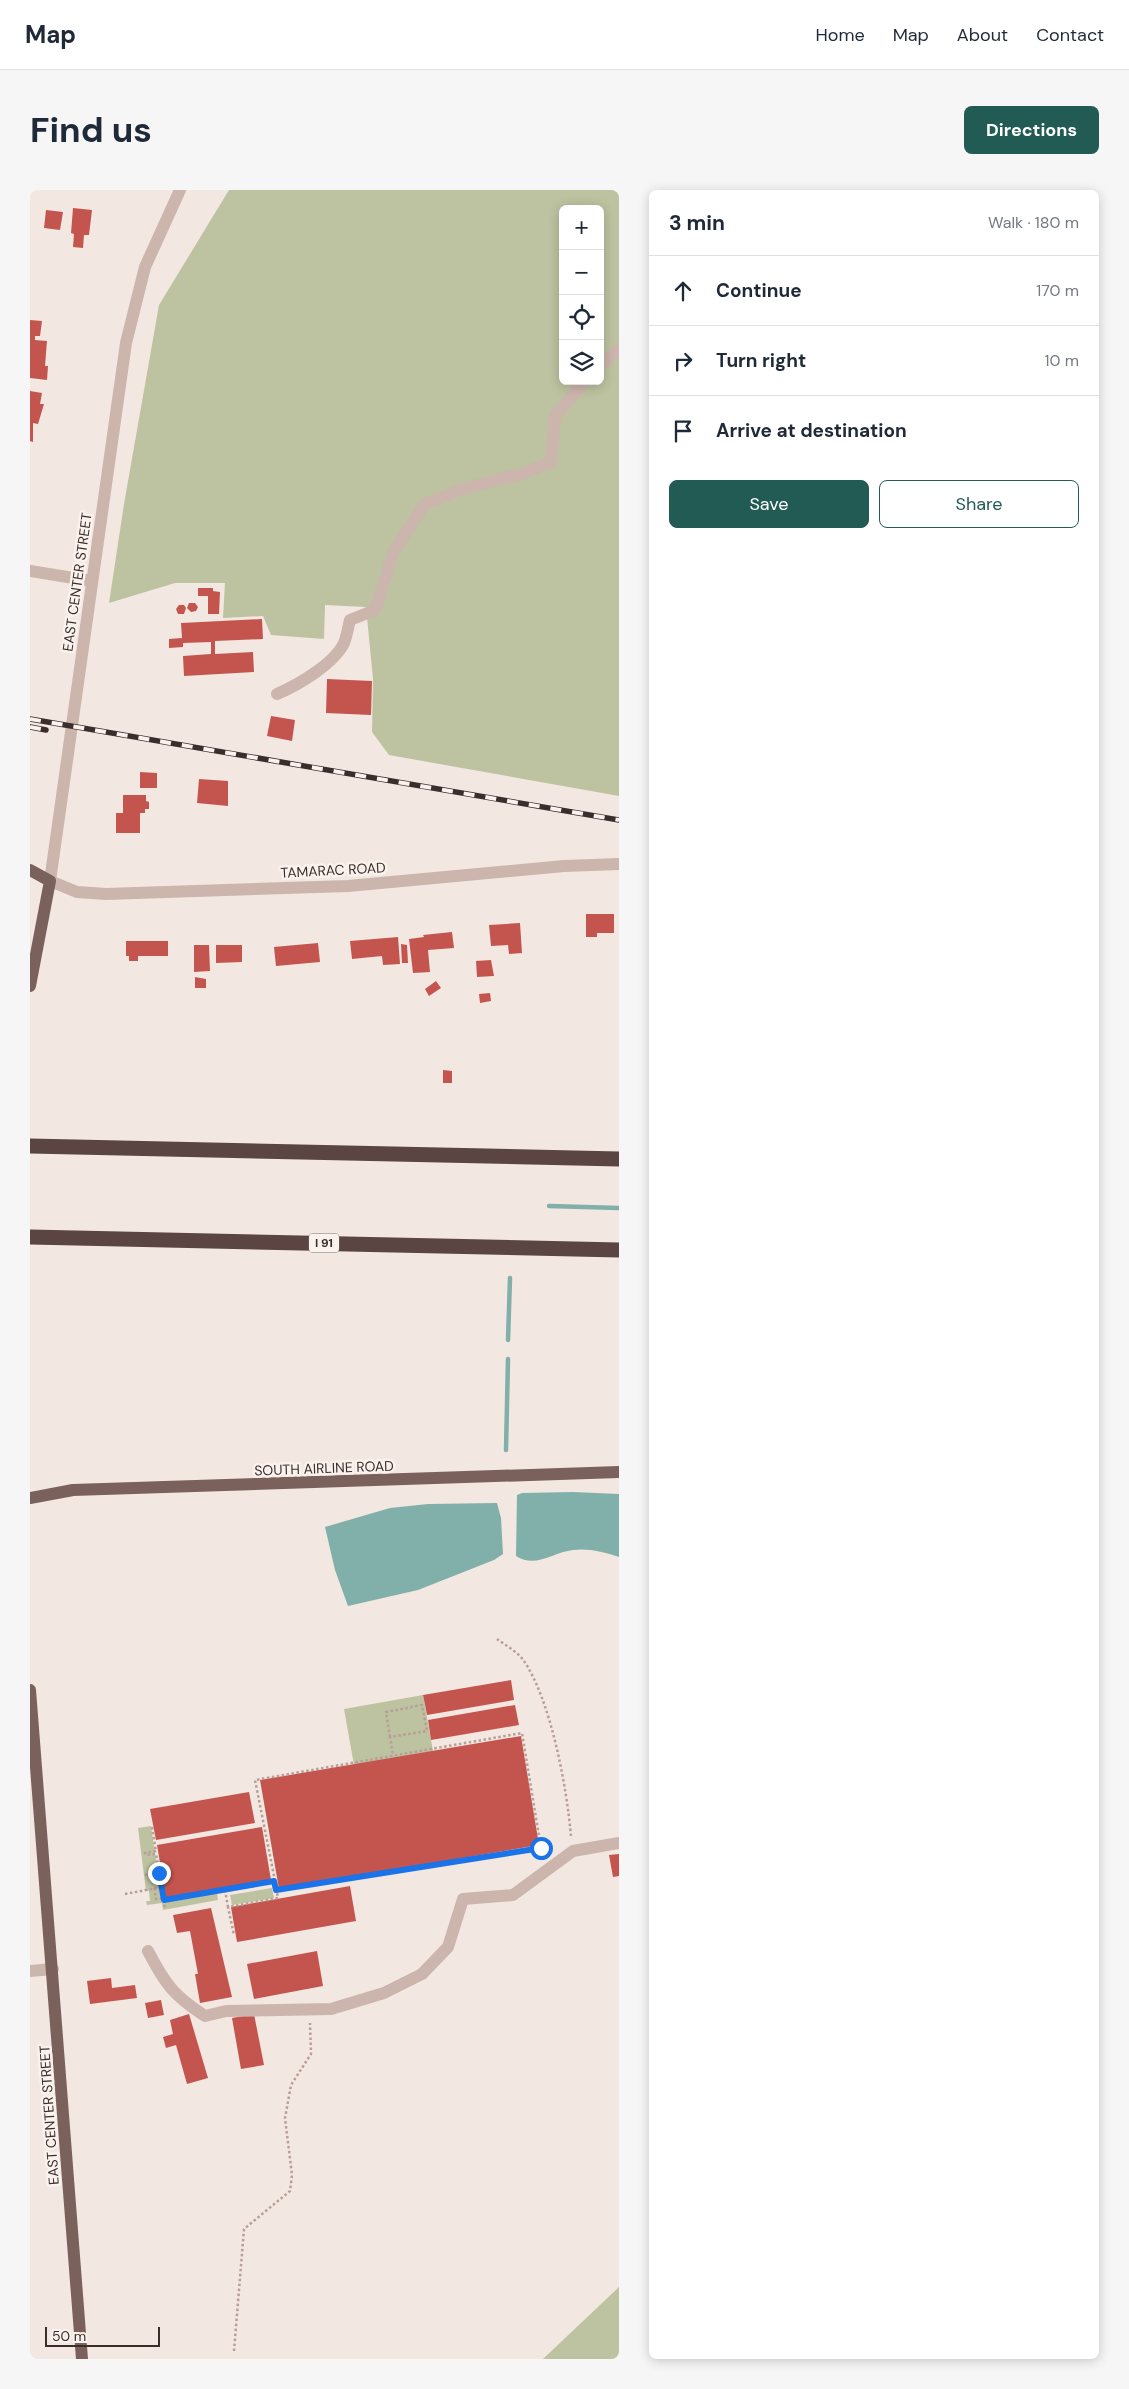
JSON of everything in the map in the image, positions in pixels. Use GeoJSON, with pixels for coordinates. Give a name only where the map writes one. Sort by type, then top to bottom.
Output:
{"type":"FeatureCollection","features":[{"type":"Feature","properties":{"kind":"highway"},"geometry":{"type":"LineString","coordinates":[[30,1146],[619,1159]]}},
{"type":"Feature","properties":{"kind":"highway","name":"I 91"},"geometry":{"type":"LineString","coordinates":[[30,1237],[619,1250]]}},
{"type":"Feature","properties":{"kind":"main road"},"geometry":{"type":"LineString","coordinates":[[30,870],[50,881]]}},
{"type":"Feature","properties":{"kind":"main road","name":"EAST CENTER STREET"},"geometry":{"type":"LineString","coordinates":[[30,986],[50,881]]}},
{"type":"Feature","properties":{"kind":"main road","name":"SOUTH AIRLINE ROAD"},"geometry":{"type":"LineString","coordinates":[[30,1498],[73,1490],[619,1472]]}},
{"type":"Feature","properties":{"kind":"main road","name":"EAST CENTER STREET"},"geometry":{"type":"LineString","coordinates":[[30,1690],[82,2359]]}},
{"type":"Feature","properties":{"kind":"street","name":"EAST CENTER STREET"},"geometry":{"type":"LineString","coordinates":[[50,881],[126,343],[135,300],[158,234],[180,190]]}},
{"type":"Feature","properties":{"kind":"street"},"geometry":{"type":"LineString","coordinates":[[604,362],[619,349]]}},
{"type":"Feature","properties":{"kind":"street"},"geometry":{"type":"LineString","coordinates":[[277,694],[293,687],[325,665],[344,644],[350,620],[375,610],[394,551],[424,505],[458,490],[524,473],[551,462],[555,416],[582,385]]}},
{"type":"Feature","properties":{"kind":"street"},"geometry":{"type":"LineString","coordinates":[[30,571],[92,582]]}},
{"type":"Feature","properties":{"kind":"street","name":"TAMARAC ROAD"},"geometry":{"type":"LineString","coordinates":[[50,881],[77,892],[116,894],[348,886],[564,866],[619,864]]}},
{"type":"Feature","properties":{"kind":"street"},"geometry":{"type":"LineString","coordinates":[[148,1951],[163,1981],[182,2001],[205,2016],[226,2010],[331,2009],[384,1993],[422,1974],[448,1947],[464,1899],[512,1895],[573,1851],[619,1843]]}},
{"type":"Feature","properties":{"kind":"street"},"geometry":{"type":"LineString","coordinates":[[30,1971],[53,1969]]}},
{"type":"Feature","properties":{"kind":"path"},"geometry":{"type":"LineString","coordinates":[[497,1639],[523,1659],[540,1690],[554,1740],[570,1819],[573,1851]]}},
{"type":"Feature","properties":{"kind":"path"},"geometry":{"type":"LineString","coordinates":[[390,1737],[426,1731],[422,1705],[386,1712],[393,1756]]}},
{"type":"Feature","properties":{"kind":"path"},"geometry":{"type":"LineString","coordinates":[[228,1907],[278,1898],[276,1890],[274,1881],[255,1780],[522,1733],[541,1848],[276,1890]]}},
{"type":"Feature","properties":{"kind":"path"},"geometry":{"type":"LineString","coordinates":[[152,1827],[165,1909]]}},
{"type":"Feature","properties":{"kind":"path"},"geometry":{"type":"LineString","coordinates":[[145,1875],[159,1873]]}},
{"type":"Feature","properties":{"kind":"path"},"geometry":{"type":"LineString","coordinates":[[154,1888],[156,1899],[164,1899],[274,1881]]}},
{"type":"Feature","properties":{"kind":"path"},"geometry":{"type":"LineString","coordinates":[[124,1894],[162,1887]]}},
{"type":"Feature","properties":{"kind":"path"},"geometry":{"type":"LineString","coordinates":[[225,1890],[234,1935]]}},
{"type":"Feature","properties":{"kind":"path"},"geometry":{"type":"LineString","coordinates":[[234,2350],[244,2229],[290,2191],[292,2175],[286,2118],[291,2085],[311,2054],[310,2009]]}},
{"type":"Feature","properties":{"kind":"green space"},"geometry":{"type":"Polygon","coordinates":[[[229,190],[619,190],[619,796],[389,755],[372,732],[373,679],[366,607],[325,605],[324,639],[271,635],[263,616],[223,618],[225,583],[175,583],[109,603],[124,504],[159,305],[229,190]]]}},
{"type":"Feature","properties":{"kind":"green space"},"geometry":{"type":"Polygon","coordinates":[[[423,1695],[433,1751],[354,1765],[344,1709],[423,1695]]]}},
{"type":"Feature","properties":{"kind":"green space"},"geometry":{"type":"Polygon","coordinates":[[[151,1826],[162,1903],[147,1905],[146,1901],[150,1901],[149,1891],[146,1891],[138,1828],[151,1826]]]}},
{"type":"Feature","properties":{"kind":"green space"},"geometry":{"type":"Polygon","coordinates":[[[272,1888],[274,1898],[232,1905],[230,1895],[272,1888]]]}},
{"type":"Feature","properties":{"kind":"green space"},"geometry":{"type":"Polygon","coordinates":[[[217,1893],[218,1900],[163,1910],[162,1903],[217,1893]]]}},
{"type":"Feature","properties":{"kind":"green space"},"geometry":{"type":"Polygon","coordinates":[[[619,2287],[619,2359],[543,2359],[619,2287]]]}},
{"type":"Feature","properties":{"kind":"water"},"geometry":{"type":"Polygon","coordinates":[[[573,1492],[619,1494],[619,1557],[602,1552],[584,1550],[566,1551],[544,1559],[531,1561],[523,1560],[516,1556],[517,1495],[522,1493],[573,1492]]]}},
{"type":"Feature","properties":{"kind":"water"},"geometry":{"type":"Polygon","coordinates":[[[497,1503],[501,1518],[503,1554],[494,1560],[418,1590],[348,1606],[335,1570],[325,1527],[390,1508],[428,1504],[497,1503]]]}},
{"type":"Feature","properties":{"kind":"building"},"geometry":{"type":"Polygon","coordinates":[[[73,208],[92,210],[89,235],[84,235],[83,248],[73,247],[74,234],[71,233],[73,208]]]}},
{"type":"Feature","properties":{"kind":"building"},"geometry":{"type":"Polygon","coordinates":[[[46,210],[63,212],[60,230],[44,228],[46,210]]]}},
{"type":"Feature","properties":{"kind":"building"},"geometry":{"type":"Polygon","coordinates":[[[30,320],[42,321],[40,336],[35,336],[35,340],[47,341],[45,366],[48,366],[47,380],[30,378],[30,320]]]}},
{"type":"Feature","properties":{"kind":"building"},"geometry":{"type":"Polygon","coordinates":[[[30,391],[42,393],[40,404],[44,404],[38,424],[33,423],[33,442],[30,441],[30,391]]]}},
{"type":"Feature","properties":{"kind":"building"},"geometry":{"type":"Polygon","coordinates":[[[198,588],[213,588],[213,591],[220,592],[219,614],[208,614],[208,596],[198,596],[198,588]]]}},
{"type":"Feature","properties":{"kind":"building"},"geometry":{"type":"Polygon","coordinates":[[[189,603],[195,603],[198,607],[196,611],[191,612],[187,608],[189,603]]]}},
{"type":"Feature","properties":{"kind":"building"},"geometry":{"type":"Polygon","coordinates":[[[179,605],[184,605],[186,608],[184,614],[178,614],[176,609],[179,605]]]}},
{"type":"Feature","properties":{"kind":"building"},"geometry":{"type":"Polygon","coordinates":[[[262,619],[263,639],[215,641],[215,654],[253,652],[254,672],[184,676],[183,656],[211,654],[211,642],[183,643],[183,647],[169,648],[169,639],[182,638],[181,623],[262,619]]]}},
{"type":"Feature","properties":{"kind":"building"},"geometry":{"type":"Polygon","coordinates":[[[327,679],[372,681],[371,715],[326,713],[327,679]]]}},
{"type":"Feature","properties":{"kind":"building"},"geometry":{"type":"Polygon","coordinates":[[[271,716],[295,720],[292,741],[267,736],[271,716]]]}},
{"type":"Feature","properties":{"kind":"building"},"geometry":{"type":"Polygon","coordinates":[[[140,772],[157,773],[157,788],[140,788],[140,772]]]}},
{"type":"Feature","properties":{"kind":"building"},"geometry":{"type":"Polygon","coordinates":[[[199,779],[228,781],[228,806],[197,803],[199,779]]]}},
{"type":"Feature","properties":{"kind":"building"},"geometry":{"type":"Polygon","coordinates":[[[123,795],[146,795],[149,809],[145,809],[145,813],[140,813],[140,833],[116,833],[116,813],[123,813],[123,795]]]}},
{"type":"Feature","properties":{"kind":"building"},"geometry":{"type":"Polygon","coordinates":[[[586,914],[614,914],[614,933],[597,933],[597,937],[586,937],[586,914]]]}},
{"type":"Feature","properties":{"kind":"building"},"geometry":{"type":"Polygon","coordinates":[[[520,923],[522,953],[509,954],[508,945],[491,946],[489,925],[520,923]]]}},
{"type":"Feature","properties":{"kind":"building"},"geometry":{"type":"Polygon","coordinates":[[[452,932],[454,948],[428,950],[430,972],[413,973],[409,939],[424,937],[423,935],[452,932]]]}},
{"type":"Feature","properties":{"kind":"building"},"geometry":{"type":"Polygon","coordinates":[[[398,937],[400,964],[383,965],[382,956],[352,959],[350,941],[398,937]]]}},
{"type":"Feature","properties":{"kind":"building"},"geometry":{"type":"Polygon","coordinates":[[[126,941],[168,941],[168,956],[138,956],[138,961],[129,961],[129,956],[126,956],[126,941]]]}},
{"type":"Feature","properties":{"kind":"building"},"geometry":{"type":"Polygon","coordinates":[[[318,943],[320,962],[276,966],[274,947],[318,943]]]}},
{"type":"Feature","properties":{"kind":"building"},"geometry":{"type":"Polygon","coordinates":[[[401,944],[407,945],[408,963],[402,963],[401,944]]]}},
{"type":"Feature","properties":{"kind":"building"},"geometry":{"type":"Polygon","coordinates":[[[194,945],[209,945],[210,971],[194,972],[194,945]]]}},
{"type":"Feature","properties":{"kind":"building"},"geometry":{"type":"Polygon","coordinates":[[[216,945],[242,945],[242,962],[216,963],[216,945]]]}},
{"type":"Feature","properties":{"kind":"building"},"geometry":{"type":"Polygon","coordinates":[[[491,960],[494,976],[477,977],[476,961],[491,960]]]}},
{"type":"Feature","properties":{"kind":"building"},"geometry":{"type":"Polygon","coordinates":[[[195,977],[206,979],[206,988],[195,988],[195,977]]]}},
{"type":"Feature","properties":{"kind":"building"},"geometry":{"type":"Polygon","coordinates":[[[436,981],[441,988],[429,996],[425,989],[436,981]]]}},
{"type":"Feature","properties":{"kind":"building"},"geometry":{"type":"Polygon","coordinates":[[[490,993],[491,1001],[480,1003],[479,994],[490,993]]]}},
{"type":"Feature","properties":{"kind":"building"},"geometry":{"type":"Polygon","coordinates":[[[443,1070],[452,1071],[452,1083],[443,1083],[443,1070]]]}},
{"type":"Feature","properties":{"kind":"building"},"geometry":{"type":"Polygon","coordinates":[[[511,1680],[514,1700],[427,1715],[423,1695],[511,1680]]]}},
{"type":"Feature","properties":{"kind":"building"},"geometry":{"type":"Polygon","coordinates":[[[515,1705],[519,1725],[431,1740],[428,1720],[515,1705]]]}},
{"type":"Feature","properties":{"kind":"building"},"geometry":{"type":"Polygon","coordinates":[[[521,1736],[539,1845],[279,1889],[260,1780],[521,1736]]]}},
{"type":"Feature","properties":{"kind":"building"},"geometry":{"type":"Polygon","coordinates":[[[249,1792],[255,1823],[156,1840],[150,1809],[249,1792]]]}},
{"type":"Feature","properties":{"kind":"building"},"geometry":{"type":"Polygon","coordinates":[[[262,1827],[271,1880],[166,1898],[157,1845],[262,1827]]]}},
{"type":"Feature","properties":{"kind":"building"},"geometry":{"type":"Polygon","coordinates":[[[619,1854],[619,1876],[613,1877],[609,1855],[619,1854]]]}},
{"type":"Feature","properties":{"kind":"building"},"geometry":{"type":"Polygon","coordinates":[[[350,1886],[356,1921],[237,1942],[231,1907],[350,1886]]]}},
{"type":"Feature","properties":{"kind":"building"},"geometry":{"type":"Polygon","coordinates":[[[211,1908],[232,1997],[200,2003],[195,1974],[198,1974],[190,1931],[177,1933],[173,1915],[211,1908]]]}},
{"type":"Feature","properties":{"kind":"building"},"geometry":{"type":"Polygon","coordinates":[[[317,1951],[323,1986],[254,1999],[247,1964],[317,1951]]]}},
{"type":"Feature","properties":{"kind":"building"},"geometry":{"type":"Polygon","coordinates":[[[111,1978],[112,1988],[135,1985],[137,1998],[90,2004],[87,1981],[111,1978]]]}},
{"type":"Feature","properties":{"kind":"building"},"geometry":{"type":"Polygon","coordinates":[[[161,2000],[164,2015],[148,2018],[145,2003],[161,2000]]]}},
{"type":"Feature","properties":{"kind":"building"},"geometry":{"type":"Polygon","coordinates":[[[189,2014],[208,2078],[187,2084],[176,2045],[166,2048],[163,2037],[173,2034],[170,2020],[189,2014]]]}},
{"type":"Feature","properties":{"kind":"building"},"geometry":{"type":"Polygon","coordinates":[[[254,2014],[264,2065],[241,2069],[232,2018],[254,2014]]]}},
{"type":"Feature","properties":{"kind":"waterway"},"geometry":{"type":"LineString","coordinates":[[549,1206],[619,1208]]}},
{"type":"Feature","properties":{"kind":"waterway"},"geometry":{"type":"LineString","coordinates":[[508,1340],[510,1278]]}},
{"type":"Feature","properties":{"kind":"waterway"},"geometry":{"type":"LineString","coordinates":[[506,1450],[508,1359]]}},
{"type":"Feature","properties":{"kind":"railway"},"geometry":{"type":"LineString","coordinates":[[30,719],[619,820]]}},
{"type":"Feature","properties":{"kind":"railway"},"geometry":{"type":"LineString","coordinates":[[30,727],[46,730]]}},
{"type":"Feature","properties":{"kind":"route"},"geometry":{"type":"LineString","coordinates":[[159,1873],[164,1900],[274,1881],[276,1890],[541,1848]]}}]}
